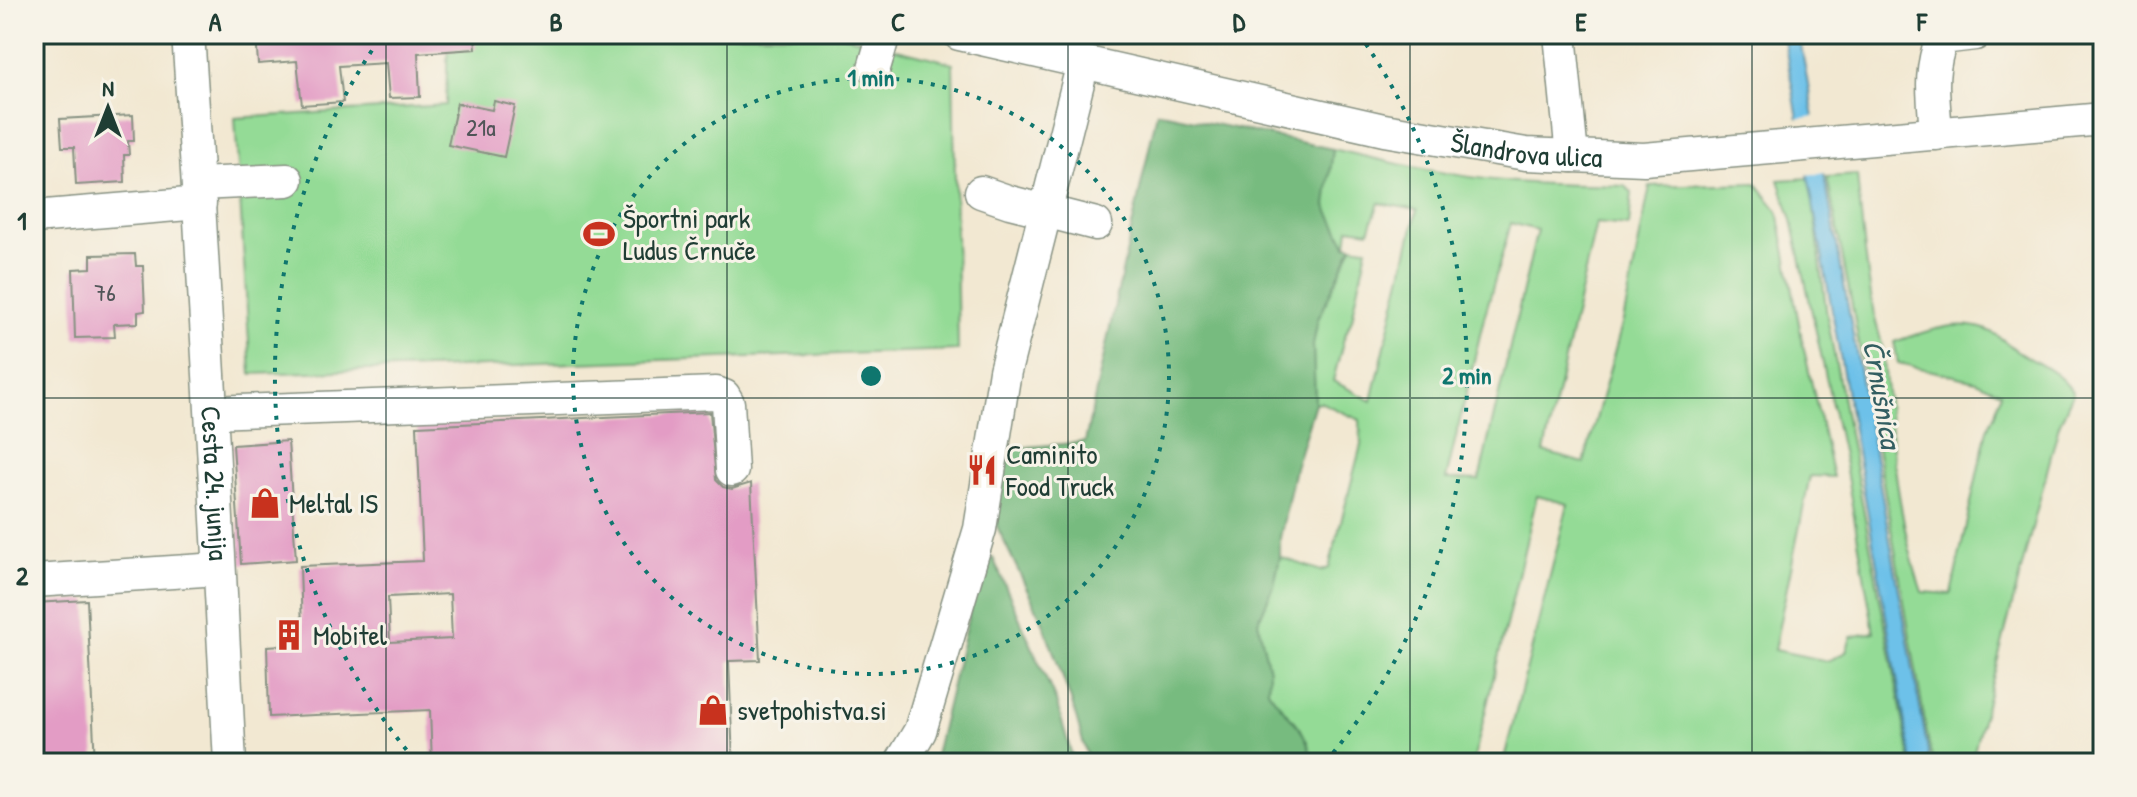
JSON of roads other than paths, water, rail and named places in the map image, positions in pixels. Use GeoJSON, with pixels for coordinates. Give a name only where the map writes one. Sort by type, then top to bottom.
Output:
{"type":"FeatureCollection","features":[{"type":"Feature","properties":{"kind":"street","name":"Cesta 24. junija"},"geometry":{"type":"LineString","coordinates":[[188,34],[213,412],[230,763]]}},
{"type":"Feature","properties":{"kind":"street"},"geometry":{"type":"LineString","coordinates":[[874,68],[884,34]]}},
{"type":"Feature","properties":{"kind":"street","name":"Šlandrova ulica"},"geometry":{"type":"LineString","coordinates":[[959,34],[1384,130],[1526,154],[1644,159],[2103,119]]}},
{"type":"Feature","properties":{"kind":"street"},"geometry":{"type":"LineString","coordinates":[[1560,34],[1572,156]]}},
{"type":"Feature","properties":{"kind":"street"},"geometry":{"type":"LineString","coordinates":[[1936,134],[1931,85],[1934,57],[1942,38],[1975,34]]}},
{"type":"Feature","properties":{"kind":"street"},"geometry":{"type":"LineString","coordinates":[[901,763],[920,731],[980,529],[1005,371],[1083,63]]}},
{"type":"Feature","properties":{"kind":"street"},"geometry":{"type":"LineString","coordinates":[[34,217],[287,180]]}},
{"type":"Feature","properties":{"kind":"street"},"geometry":{"type":"LineString","coordinates":[[981,192],[1096,224]]}},
{"type":"Feature","properties":{"kind":"street"},"geometry":{"type":"LineString","coordinates":[[213,412],[716,393],[724,396],[728,403],[732,470]]}},
{"type":"Feature","properties":{"kind":"street"},"geometry":{"type":"LineString","coordinates":[[34,581],[219,569]]}},
{"type":"Feature","properties":{"kind":"water","name":"Črnušnica"},"geometry":{"type":"Polygon","coordinates":[[[1783,34],[1799,34],[1930,763],[1912,763],[1783,34]]]}},
{"type":"Feature","properties":{"kind":"place","name":"Športni park Ludus Črnuče"},"geometry":{"type":"Point","coordinates":[599,234]}},
{"type":"Feature","properties":{"kind":"place","name":"Caminito Food Truck"},"geometry":{"type":"Point","coordinates":[982,470]}},
{"type":"Feature","properties":{"kind":"place","name":"Meltal IS"},"geometry":{"type":"Point","coordinates":[265,503]}},
{"type":"Feature","properties":{"kind":"place","name":"Mobitel"},"geometry":{"type":"Point","coordinates":[289,635]}},
{"type":"Feature","properties":{"kind":"place","name":"svetpohistva.si"},"geometry":{"type":"Point","coordinates":[713,710]}}]}
